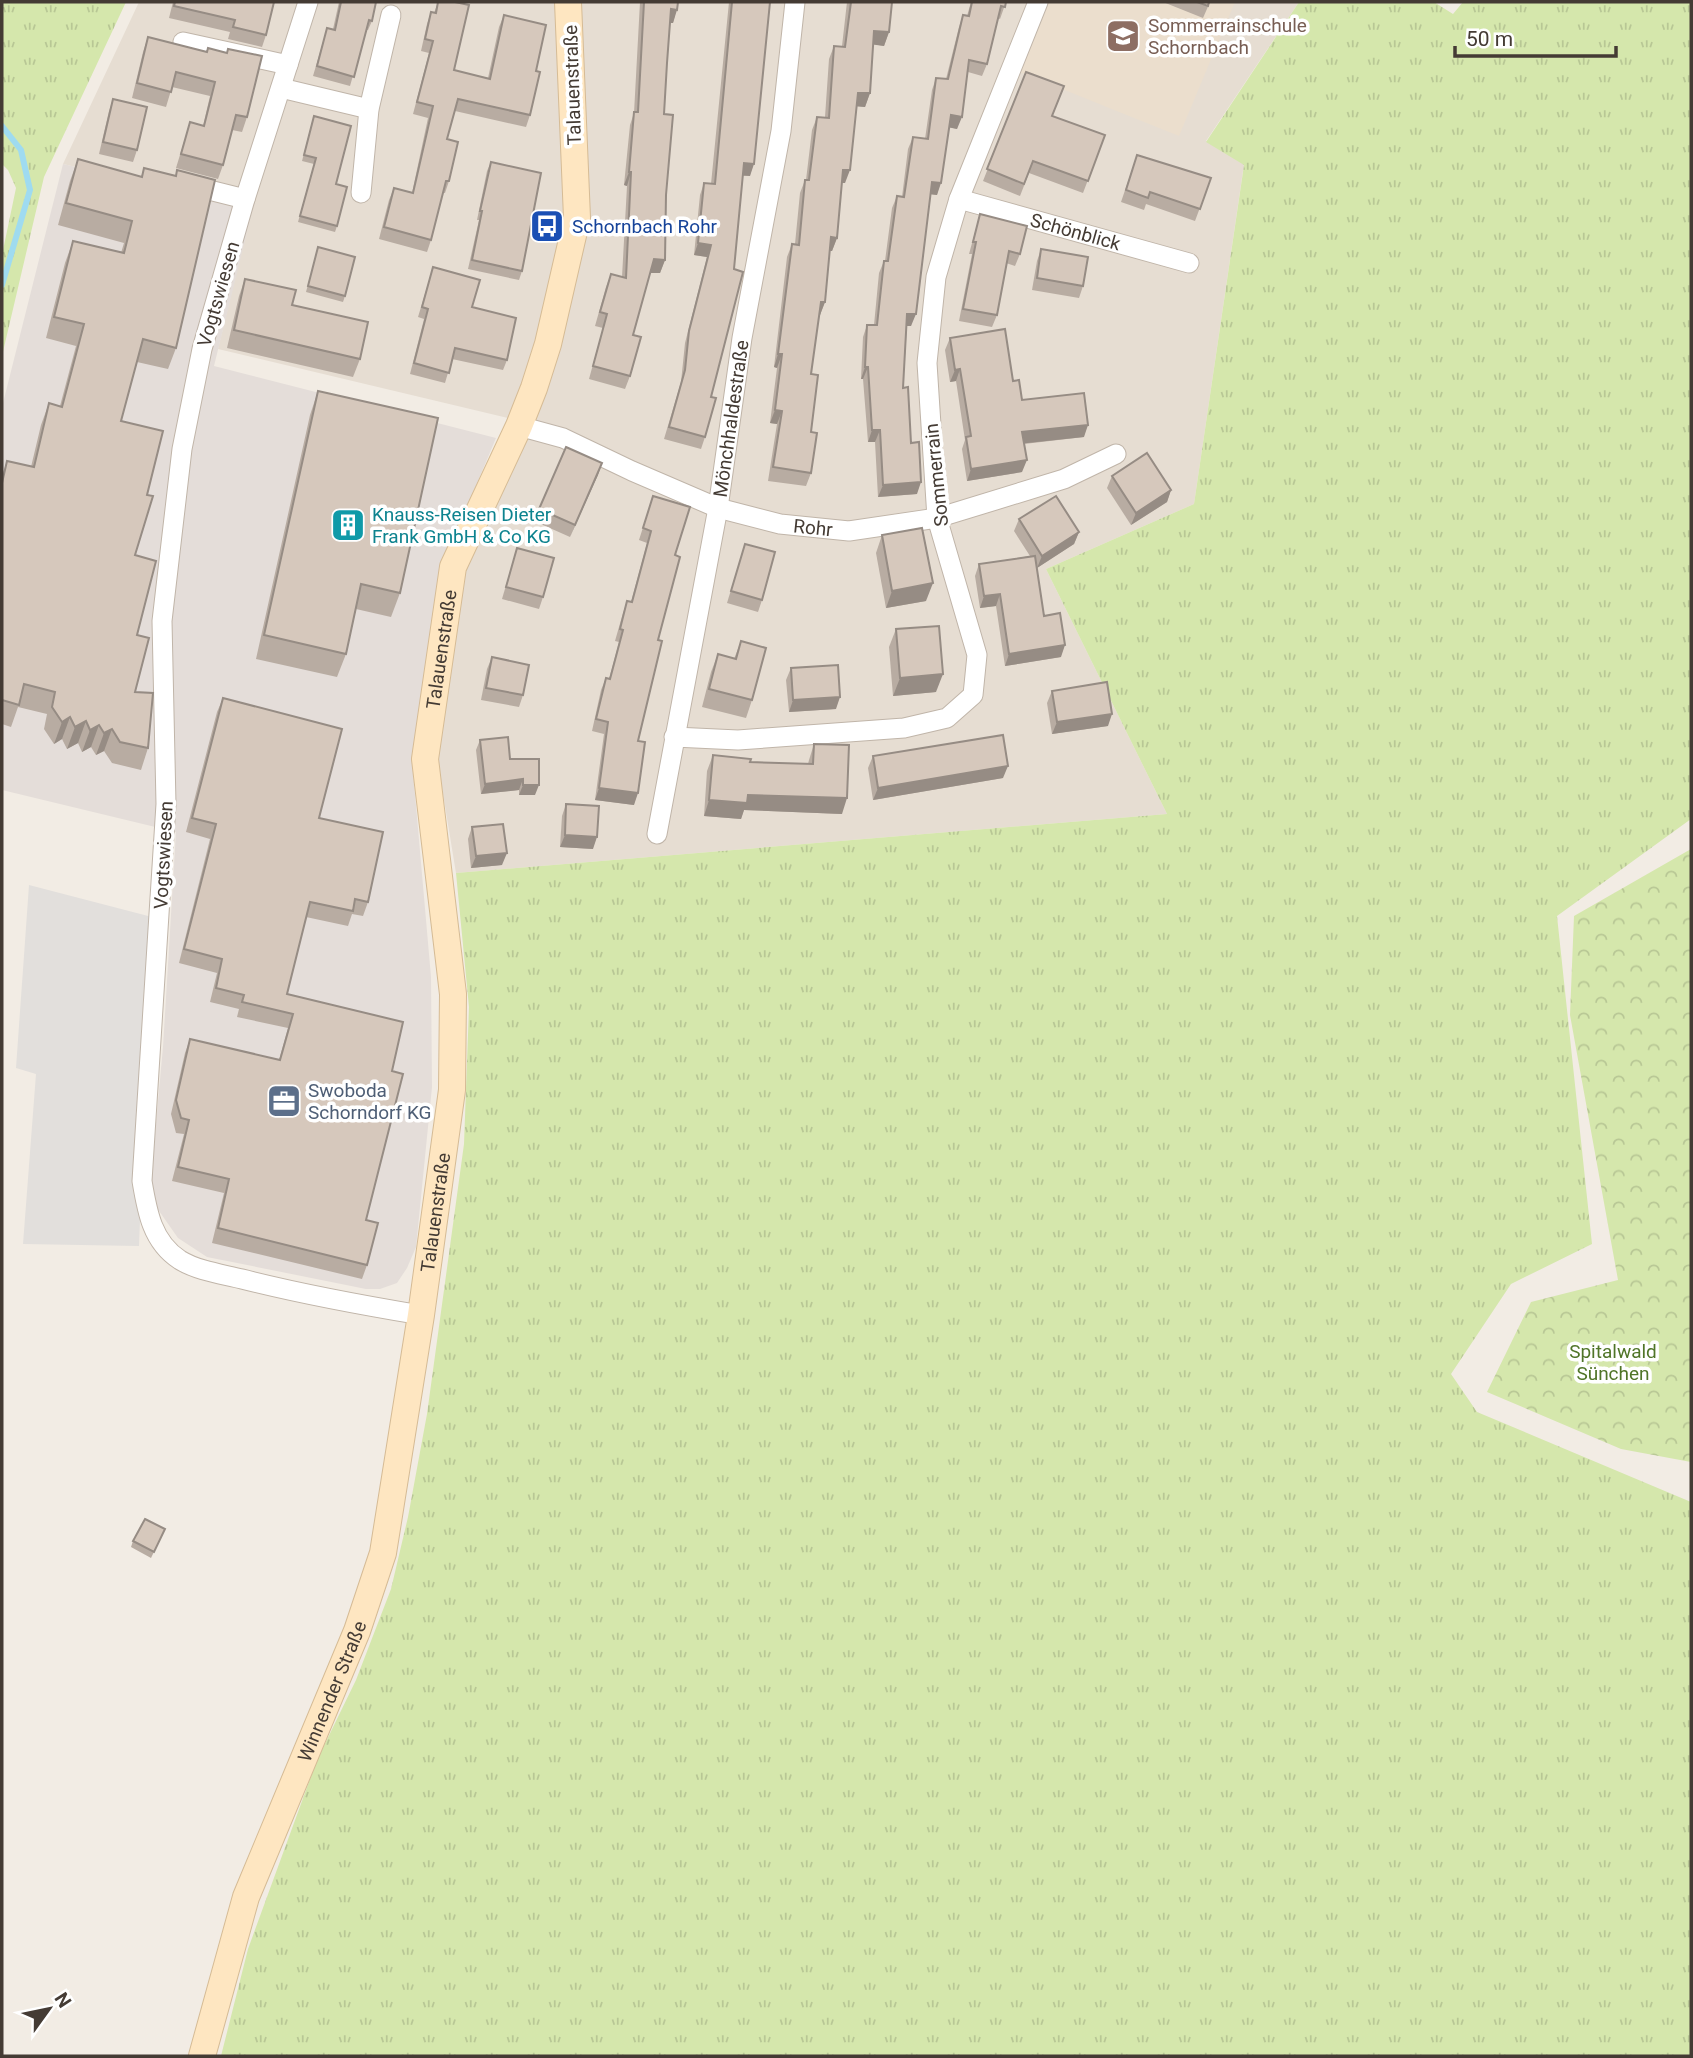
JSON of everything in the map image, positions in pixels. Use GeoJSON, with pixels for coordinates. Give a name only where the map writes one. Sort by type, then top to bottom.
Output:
{"type":"FeatureCollection","features":[{"type":"Feature","properties":{"kind":"street","name":"Vogtswiesen"},"geometry":{"type":"LineString","coordinates":[[308,2],[202,349],[182,449],[162,621],[166,804],[142,1181],[148,1218],[160,1240],[179,1260],[202,1269],[309,1296],[421,1315]]}},
{"type":"Feature","properties":{"kind":"street","name":"Talauenstraße"},"geometry":{"type":"LineString","coordinates":[[421,1315],[452,1090],[453,994],[425,759],[453,567],[519,426],[548,344],[577,218],[568,2]]}},
{"type":"Feature","properties":{"kind":"street","name":"Mönchhaldestraße"},"geometry":{"type":"LineString","coordinates":[[657,834],[718,508],[742,338],[781,131],[795,2]]}},
{"type":"Feature","properties":{"kind":"street","name":"Sommerrain"},"geometry":{"type":"LineString","coordinates":[[674,737],[738,740],[904,728],[947,718],[973,695],[977,655],[937,518],[927,363],[936,276],[960,200],[1038,2]]}},
{"type":"Feature","properties":{"kind":"street"},"geometry":{"type":"LineString","coordinates":[[361,193],[369,109],[391,15]]}},
{"type":"Feature","properties":{"kind":"street"},"geometry":{"type":"LineString","coordinates":[[183,42],[288,65]]}},
{"type":"Feature","properties":{"kind":"street"},"geometry":{"type":"LineString","coordinates":[[281,88],[369,109]]}},
{"type":"Feature","properties":{"kind":"street"},"geometry":{"type":"LineString","coordinates":[[176,181],[246,199]]}},
{"type":"Feature","properties":{"kind":"street","name":"Schönblick"},"geometry":{"type":"LineString","coordinates":[[960,200],[1189,263]]}},
{"type":"Feature","properties":{"kind":"street","name":"Rohr"},"geometry":{"type":"LineString","coordinates":[[519,426],[563,438],[718,508],[780,524],[849,531],[937,518],[1064,479],[1116,454]]}},
{"type":"Feature","properties":{"kind":"street","name":"Winnender Straße"},"geometry":{"type":"LineString","coordinates":[[202,2056],[246,1897],[357,1630],[383,1553],[421,1315]]}},
{"type":"Feature","properties":{"kind":"shaded area"},"geometry":{"type":"Polygon","coordinates":[[[139,2],[1299,2],[1206,141],[1244,164],[1194,504],[1046,569],[1167,814],[456,873],[437,757],[458,576],[533,424],[218,349],[252,208],[63,164],[139,2]]]}},
{"type":"Feature","properties":{"kind":"shaded area","name":"Sommerrainschule Schornbach"},"geometry":{"type":"Polygon","coordinates":[[[1038,2],[1235,2],[1179,136],[1012,69],[1038,2]]]}},
{"type":"Feature","properties":{"kind":"shaded area"},"geometry":{"type":"Polygon","coordinates":[[[63,164],[253,208],[214,366],[496,438],[441,569],[412,760],[431,977],[432,1087],[416,1247],[397,1283],[380,1289],[366,1289],[207,1257],[178,1238],[157,1208],[151,1177],[163,1047],[176,832],[2,790],[2,407],[63,164]]]}},
{"type":"Feature","properties":{"kind":"shaded area"},"geometry":{"type":"Polygon","coordinates":[[[29,885],[152,917],[139,1246],[23,1244],[36,1074],[16,1068],[29,885]]]}},
{"type":"Feature","properties":{"kind":"green space"},"geometry":{"type":"Polygon","coordinates":[[[2,2],[126,2],[44,177],[2,356],[2,255],[16,188],[8,170],[2,164],[2,2]]]}},
{"type":"Feature","properties":{"kind":"green space"},"geometry":{"type":"Polygon","coordinates":[[[1299,2],[1434,2],[1453,14],[1463,2],[1691,2],[1691,819],[1557,916],[1592,1244],[1511,1284],[1451,1374],[1477,1412],[1691,1502],[1691,2056],[221,2056],[248,1949],[317,1760],[356,1680],[391,1589],[408,1517],[427,1414],[464,1144],[469,1007],[456,873],[1167,814],[1046,569],[1194,504],[1244,165],[1206,142],[1299,2]]]}},
{"type":"Feature","properties":{"kind":"green space","name":"Spitalwald Sünchen"},"geometry":{"type":"Polygon","coordinates":[[[1691,849],[1691,1462],[1621,1449],[1487,1392],[1531,1302],[1618,1280],[1570,1015],[1574,916],[1691,849]]]}},
{"type":"Feature","properties":{"kind":"building"},"geometry":{"type":"Polygon","coordinates":[[[175,2],[274,2],[266,35],[233,27],[235,20],[174,6],[175,2]]]}},
{"type":"Feature","properties":{"kind":"building"},"geometry":{"type":"Polygon","coordinates":[[[341,2],[376,2],[354,77],[317,66],[327,28],[335,30],[341,2]]]}},
{"type":"Feature","properties":{"kind":"building"},"geometry":{"type":"Polygon","coordinates":[[[438,2],[469,5],[454,70],[490,79],[504,15],[546,25],[536,71],[540,72],[530,115],[458,99],[447,139],[458,142],[431,240],[384,227],[394,188],[413,193],[433,106],[417,102],[433,41],[425,39],[431,12],[436,13],[438,2]]]}},
{"type":"Feature","properties":{"kind":"building"},"geometry":{"type":"Polygon","coordinates":[[[644,2],[678,2],[677,10],[671,9],[664,114],[673,115],[666,195],[665,260],[654,259],[633,335],[641,337],[630,376],[593,366],[607,314],[600,312],[611,274],[626,278],[629,172],[634,112],[638,112],[644,2]]]}},
{"type":"Feature","properties":{"kind":"building"},"geometry":{"type":"Polygon","coordinates":[[[732,2],[770,2],[754,164],[744,163],[734,269],[743,272],[711,397],[716,398],[705,437],[669,427],[685,370],[689,331],[711,245],[698,243],[704,183],[715,184],[732,2]]]}},
{"type":"Feature","properties":{"kind":"building"},"geometry":{"type":"Polygon","coordinates":[[[851,2],[892,2],[889,32],[874,31],[870,93],[858,93],[850,170],[843,170],[837,238],[831,237],[825,302],[821,302],[811,374],[818,375],[811,432],[817,433],[811,473],[773,467],[782,411],[775,410],[782,354],[778,354],[792,244],[799,245],[805,180],[809,180],[817,117],[829,118],[834,46],[845,47],[851,2]]]}},
{"type":"Feature","properties":{"kind":"building"},"geometry":{"type":"Polygon","coordinates":[[[972,2],[1006,2],[1005,7],[1001,6],[987,64],[969,60],[962,117],[951,115],[941,183],[932,182],[916,314],[907,314],[903,388],[908,387],[911,443],[919,442],[921,482],[883,485],[880,430],[872,430],[868,367],[865,367],[867,325],[877,325],[884,261],[888,261],[897,196],[904,197],[913,137],[928,139],[936,78],[948,79],[963,15],[969,16],[972,2]]]}},
{"type":"Feature","properties":{"kind":"building"},"geometry":{"type":"Polygon","coordinates":[[[148,37],[207,52],[208,48],[227,53],[228,49],[262,56],[247,117],[236,115],[223,165],[181,154],[190,122],[204,126],[215,82],[176,72],[171,92],[137,83],[148,37]]]}},
{"type":"Feature","properties":{"kind":"building"},"geometry":{"type":"Polygon","coordinates":[[[1026,72],[1064,86],[1052,116],[1105,135],[1088,181],[1033,161],[1024,184],[987,169],[1026,72]]]}},
{"type":"Feature","properties":{"kind":"building"},"geometry":{"type":"Polygon","coordinates":[[[113,99],[147,107],[137,150],[103,142],[113,99]]]}},
{"type":"Feature","properties":{"kind":"building"},"geometry":{"type":"Polygon","coordinates":[[[314,116],[351,126],[336,184],[347,187],[337,226],[300,216],[316,158],[304,155],[314,116]]]}},
{"type":"Feature","properties":{"kind":"building"},"geometry":{"type":"Polygon","coordinates":[[[1137,155],[1211,178],[1200,209],[1150,192],[1148,198],[1126,190],[1137,155]]]}},
{"type":"Feature","properties":{"kind":"building"},"geometry":{"type":"Polygon","coordinates":[[[78,159],[142,177],[144,168],[176,176],[177,170],[215,180],[176,348],[143,339],[121,421],[163,431],[147,495],[153,496],[135,555],[156,561],[137,635],[149,638],[135,692],[153,693],[148,748],[120,742],[112,729],[104,733],[99,725],[90,730],[86,721],[75,727],[70,717],[62,722],[52,707],[55,692],[24,684],[19,705],[2,700],[2,483],[7,461],[34,467],[49,403],[62,407],[84,324],[54,317],[73,241],[124,253],[132,221],[66,203],[78,159]]]}},
{"type":"Feature","properties":{"kind":"building"},"geometry":{"type":"Polygon","coordinates":[[[491,162],[541,173],[522,271],[472,260],[491,162]]]}},
{"type":"Feature","properties":{"kind":"building"},"geometry":{"type":"Polygon","coordinates":[[[980,214],[1027,226],[1020,254],[1009,251],[997,315],[963,309],[980,214]]]}},
{"type":"Feature","properties":{"kind":"building"},"geometry":{"type":"Polygon","coordinates":[[[318,247],[355,257],[345,296],[308,286],[318,247]]]}},
{"type":"Feature","properties":{"kind":"building"},"geometry":{"type":"Polygon","coordinates":[[[1041,249],[1088,257],[1083,286],[1037,278],[1041,249]]]}},
{"type":"Feature","properties":{"kind":"building"},"geometry":{"type":"Polygon","coordinates":[[[433,267],[480,280],[472,307],[516,318],[507,360],[455,348],[449,373],[414,363],[428,309],[422,307],[433,267]]]}},
{"type":"Feature","properties":{"kind":"building"},"geometry":{"type":"Polygon","coordinates":[[[245,279],[296,290],[292,305],[368,322],[360,359],[234,330],[245,279]]]}},
{"type":"Feature","properties":{"kind":"building"},"geometry":{"type":"Polygon","coordinates":[[[1005,329],[1013,381],[1019,380],[1022,400],[1084,393],[1088,425],[1022,432],[1027,460],[971,469],[966,437],[971,436],[960,369],[955,370],[950,338],[1005,329]]]}},
{"type":"Feature","properties":{"kind":"building","name":"Knauss-Reisen Dieter Frank GmbH & Co KG"},"geometry":{"type":"Polygon","coordinates":[[[318,391],[438,418],[400,593],[361,584],[346,654],[264,635],[318,391]]]}},
{"type":"Feature","properties":{"kind":"building"},"geometry":{"type":"Polygon","coordinates":[[[566,447],[602,463],[575,525],[539,509],[566,447]]]}},
{"type":"Feature","properties":{"kind":"building"},"geometry":{"type":"Polygon","coordinates":[[[1147,453],[1171,490],[1136,513],[1112,476],[1147,453]]]}},
{"type":"Feature","properties":{"kind":"building"},"geometry":{"type":"Polygon","coordinates":[[[653,496],[690,507],[675,555],[680,557],[658,640],[662,641],[638,741],[645,742],[638,793],[599,788],[608,722],[596,719],[606,678],[610,679],[623,630],[620,629],[627,601],[632,602],[651,531],[643,528],[653,496]]]}},
{"type":"Feature","properties":{"kind":"building"},"geometry":{"type":"Polygon","coordinates":[[[1056,496],[1079,532],[1042,556],[1019,519],[1056,496]]]}},
{"type":"Feature","properties":{"kind":"building"},"geometry":{"type":"Polygon","coordinates":[[[922,528],[933,583],[892,591],[882,535],[922,528]]]}},
{"type":"Feature","properties":{"kind":"building"},"geometry":{"type":"Polygon","coordinates":[[[745,544],[775,552],[762,600],[731,591],[745,544]]]}},
{"type":"Feature","properties":{"kind":"building"},"geometry":{"type":"Polygon","coordinates":[[[517,548],[554,558],[543,597],[506,587],[517,548]]]}},
{"type":"Feature","properties":{"kind":"building"},"geometry":{"type":"Polygon","coordinates":[[[1035,556],[1044,616],[1060,613],[1065,645],[1009,654],[1000,594],[984,596],[979,564],[1035,556]]]}},
{"type":"Feature","properties":{"kind":"building"},"geometry":{"type":"Polygon","coordinates":[[[939,626],[943,674],[900,678],[896,629],[939,626]]]}},
{"type":"Feature","properties":{"kind":"building"},"geometry":{"type":"Polygon","coordinates":[[[741,641],[766,648],[752,700],[709,689],[718,654],[736,659],[741,641]]]}},
{"type":"Feature","properties":{"kind":"building"},"geometry":{"type":"Polygon","coordinates":[[[492,657],[529,665],[523,695],[486,688],[492,657]]]}},
{"type":"Feature","properties":{"kind":"building"},"geometry":{"type":"Polygon","coordinates":[[[838,665],[840,697],[793,700],[791,668],[838,665]]]}},
{"type":"Feature","properties":{"kind":"building"},"geometry":{"type":"Polygon","coordinates":[[[1107,682],[1112,714],[1057,722],[1052,691],[1107,682]]]}},
{"type":"Feature","properties":{"kind":"building"},"geometry":{"type":"Polygon","coordinates":[[[223,698],[342,729],[319,818],[383,832],[368,902],[355,899],[353,911],[310,902],[287,994],[403,1022],[392,1071],[403,1074],[366,1220],[378,1223],[367,1265],[218,1228],[229,1179],[178,1167],[189,1120],[181,1118],[176,1100],[190,1039],[280,1060],[293,1014],[242,1002],[244,995],[216,988],[222,959],[184,949],[216,824],[192,818],[223,698]]]}},
{"type":"Feature","properties":{"kind":"building"},"geometry":{"type":"Polygon","coordinates":[[[1003,735],[1008,766],[878,788],[873,756],[1003,735]]]}},
{"type":"Feature","properties":{"kind":"building"},"geometry":{"type":"Polygon","coordinates":[[[508,737],[510,759],[539,759],[539,785],[523,785],[523,779],[485,784],[480,740],[508,737]]]}},
{"type":"Feature","properties":{"kind":"building"},"geometry":{"type":"Polygon","coordinates":[[[814,744],[849,745],[847,798],[748,795],[747,803],[709,800],[713,755],[751,759],[750,762],[813,764],[814,744]]]}},
{"type":"Feature","properties":{"kind":"building"},"geometry":{"type":"Polygon","coordinates":[[[566,804],[599,806],[597,837],[565,835],[566,804]]]}},
{"type":"Feature","properties":{"kind":"building"},"geometry":{"type":"Polygon","coordinates":[[[503,824],[507,853],[476,856],[472,827],[503,824]]]}},
{"type":"Feature","properties":{"kind":"building"},"geometry":{"type":"Polygon","coordinates":[[[145,1519],[165,1529],[154,1552],[133,1541],[145,1519]]]}},
{"type":"Feature","properties":{"kind":"waterway"},"geometry":{"type":"LineString","coordinates":[[2,126],[21,150],[30,190],[2,285]]}},
{"type":"Feature","properties":{"kind":"place","name":"Sommerrainschule Schornbach"},"geometry":{"type":"Point","coordinates":[1123,36]}},
{"type":"Feature","properties":{"kind":"place","name":"Schornbach Rohr"},"geometry":{"type":"Point","coordinates":[547,226]}},
{"type":"Feature","properties":{"kind":"place","name":"Knauss-Reisen Dieter Frank GmbH & Co KG"},"geometry":{"type":"Point","coordinates":[348,525]}},
{"type":"Feature","properties":{"kind":"place","name":"Swoboda Schorndorf KG"},"geometry":{"type":"Point","coordinates":[284,1101]}}]}
